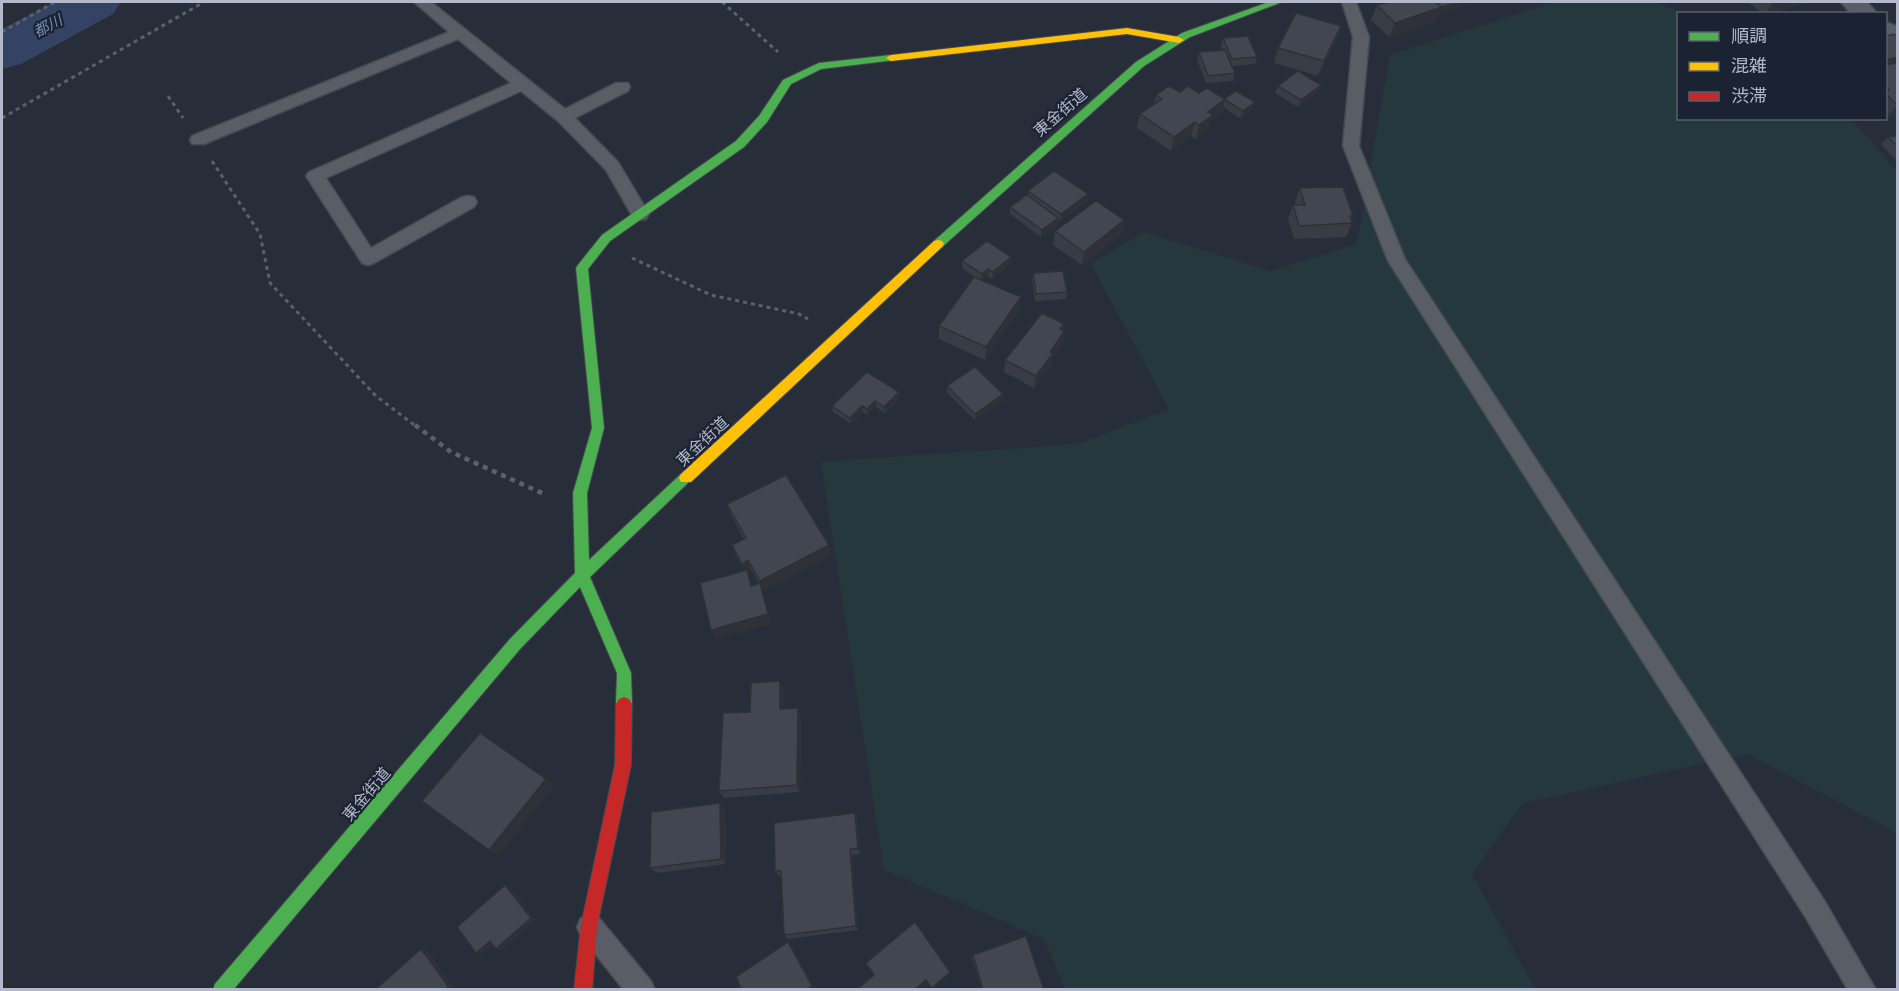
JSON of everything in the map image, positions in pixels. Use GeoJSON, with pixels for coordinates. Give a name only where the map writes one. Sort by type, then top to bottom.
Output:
{"type":"FeatureCollection","features":[{"type":"Feature","properties":{"kind":"main road","name":"東金街道"},"geometry":{"type":"LineString","coordinates":[[221,990],[515,644],[582,575],[956,227],[1140,64],[1179,40],[1243,12],[1277,2]]}},
{"type":"Feature","properties":{"kind":"main road"},"geometry":{"type":"LineString","coordinates":[[583,990],[589,926],[623,765],[624,673],[582,575],[580,493],[598,428],[582,268],[603,243],[640,214],[740,144],[763,119],[787,82],[819,66],[1127,31],[1179,40]]}},
{"type":"Feature","properties":{"kind":"street"},"geometry":{"type":"LineString","coordinates":[[1852,2],[1864,12]]}},
{"type":"Feature","properties":{"kind":"lane"},"geometry":{"type":"LineString","coordinates":[[422,2],[564,117],[612,165],[640,214]]}},
{"type":"Feature","properties":{"kind":"lane"},"geometry":{"type":"LineString","coordinates":[[1349,2],[1361,37],[1351,146],[1397,261],[1815,909],[1863,990]]}},
{"type":"Feature","properties":{"kind":"lane"},"geometry":{"type":"LineString","coordinates":[[198,140],[460,33]]}},
{"type":"Feature","properties":{"kind":"lane"},"geometry":{"type":"LineString","coordinates":[[468,202],[368,258],[315,176],[523,84]]}},
{"type":"Feature","properties":{"kind":"lane"},"geometry":{"type":"LineString","coordinates":[[564,117],[622,87]]}},
{"type":"Feature","properties":{"kind":"lane"},"geometry":{"type":"LineString","coordinates":[[589,926],[642,990]]}},
{"type":"Feature","properties":{"kind":"path"},"geometry":{"type":"LineString","coordinates":[[2,32],[55,2]]}},
{"type":"Feature","properties":{"kind":"path"},"geometry":{"type":"LineString","coordinates":[[2,118],[204,2]]}},
{"type":"Feature","properties":{"kind":"path"},"geometry":{"type":"LineString","coordinates":[[722,2],[803,74]]}},
{"type":"Feature","properties":{"kind":"path"},"geometry":{"type":"LineString","coordinates":[[168,96],[260,234],[270,283],[376,396],[451,452],[580,510]]}},
{"type":"Feature","properties":{"kind":"path"},"geometry":{"type":"LineString","coordinates":[[603,243],[711,295],[799,314],[840,337]]}},
{"type":"Feature","properties":{"kind":"shaded area"},"geometry":{"type":"Polygon","coordinates":[[[1555,2],[1656,2],[1679,12],[1677,120],[1852,120],[1897,171],[1897,833],[1748,754],[1523,803],[1472,874],[1535,989],[1065,989],[1044,939],[884,870],[821,462],[1079,444],[1169,409],[1091,264],[1144,232],[1271,271],[1357,244],[1390,55],[1555,2]]]}},
{"type":"Feature","properties":{"kind":"building"},"geometry":{"type":"Polygon","coordinates":[[[1389,2],[1435,2],[1442,7],[1395,23],[1377,5],[1389,2]]]}},
{"type":"Feature","properties":{"kind":"building"},"geometry":{"type":"Polygon","coordinates":[[[1435,2],[1458,2],[1442,7],[1435,2]]]}},
{"type":"Feature","properties":{"kind":"building"},"geometry":{"type":"Polygon","coordinates":[[[1296,13],[1341,26],[1324,61],[1278,48],[1296,13]]]}},
{"type":"Feature","properties":{"kind":"building"},"geometry":{"type":"Polygon","coordinates":[[[1894,34],[1898,37],[1898,57],[1887,60],[1887,36],[1894,34]]]}},
{"type":"Feature","properties":{"kind":"building"},"geometry":{"type":"Polygon","coordinates":[[[1248,36],[1257,57],[1232,59],[1223,38],[1248,36]]]}},
{"type":"Feature","properties":{"kind":"building"},"geometry":{"type":"Polygon","coordinates":[[[1225,50],[1235,73],[1208,76],[1199,52],[1225,50]]]}},
{"type":"Feature","properties":{"kind":"building"},"geometry":{"type":"Polygon","coordinates":[[[1896,63],[1898,65],[1897,105],[1887,95],[1889,90],[1887,88],[1887,65],[1896,63]]]}},
{"type":"Feature","properties":{"kind":"building"},"geometry":{"type":"Polygon","coordinates":[[[1298,71],[1321,85],[1301,100],[1278,86],[1298,71]]]}},
{"type":"Feature","properties":{"kind":"building"},"geometry":{"type":"Polygon","coordinates":[[[1169,86],[1180,92],[1188,86],[1199,93],[1207,88],[1225,99],[1208,112],[1213,115],[1199,125],[1195,122],[1174,137],[1140,114],[1162,99],[1156,95],[1169,86]]]}},
{"type":"Feature","properties":{"kind":"building"},"geometry":{"type":"Polygon","coordinates":[[[1236,91],[1255,102],[1243,111],[1224,99],[1236,91]]]}},
{"type":"Feature","properties":{"kind":"building"},"geometry":{"type":"Polygon","coordinates":[[[1898,136],[1898,147],[1888,137],[1898,136]]]}},
{"type":"Feature","properties":{"kind":"building"},"geometry":{"type":"Polygon","coordinates":[[[1054,171],[1088,194],[1061,214],[1028,191],[1054,171]]]}},
{"type":"Feature","properties":{"kind":"building"},"geometry":{"type":"Polygon","coordinates":[[[1343,187],[1353,216],[1350,216],[1352,223],[1299,226],[1293,205],[1305,205],[1300,188],[1343,187]]]}},
{"type":"Feature","properties":{"kind":"building"},"geometry":{"type":"Polygon","coordinates":[[[1027,195],[1058,218],[1042,230],[1010,207],[1027,195]]]}},
{"type":"Feature","properties":{"kind":"building"},"geometry":{"type":"Polygon","coordinates":[[[1096,201],[1124,220],[1084,252],[1055,231],[1096,201]]]}},
{"type":"Feature","properties":{"kind":"building"},"geometry":{"type":"Polygon","coordinates":[[[987,241],[1011,257],[993,272],[988,269],[982,274],[962,261],[987,241]]]}},
{"type":"Feature","properties":{"kind":"building"},"geometry":{"type":"Polygon","coordinates":[[[1063,271],[1067,292],[1036,294],[1033,273],[1063,271]]]}},
{"type":"Feature","properties":{"kind":"building"},"geometry":{"type":"Polygon","coordinates":[[[974,277],[1021,297],[986,347],[939,326],[974,277]]]}},
{"type":"Feature","properties":{"kind":"building"},"geometry":{"type":"Polygon","coordinates":[[[1042,313],[1064,324],[1060,329],[1064,332],[1050,352],[1053,353],[1036,376],[1005,360],[1042,313]]]}},
{"type":"Feature","properties":{"kind":"building"},"geometry":{"type":"Polygon","coordinates":[[[975,367],[1003,394],[975,414],[947,386],[975,367]]]}},
{"type":"Feature","properties":{"kind":"building"},"geometry":{"type":"Polygon","coordinates":[[[867,372],[899,392],[884,407],[875,401],[867,409],[862,406],[850,418],[832,406],[867,372]]]}},
{"type":"Feature","properties":{"kind":"building"},"geometry":{"type":"Polygon","coordinates":[[[786,475],[829,545],[760,581],[748,560],[742,564],[732,545],[746,538],[727,504],[786,475]]]}},
{"type":"Feature","properties":{"kind":"building"},"geometry":{"type":"Polygon","coordinates":[[[747,570],[751,586],[760,583],[768,614],[711,630],[700,583],[747,570]]]}},
{"type":"Feature","properties":{"kind":"building"},"geometry":{"type":"Polygon","coordinates":[[[780,681],[780,709],[798,708],[797,785],[719,791],[723,713],[750,712],[751,683],[780,681]]]}},
{"type":"Feature","properties":{"kind":"building"},"geometry":{"type":"Polygon","coordinates":[[[480,733],[546,779],[489,850],[422,801],[480,733]]]}},
{"type":"Feature","properties":{"kind":"building"},"geometry":{"type":"Polygon","coordinates":[[[720,803],[721,859],[650,868],[651,812],[720,803]]]}},
{"type":"Feature","properties":{"kind":"building"},"geometry":{"type":"Polygon","coordinates":[[[855,813],[858,849],[850,849],[856,926],[784,935],[781,871],[775,871],[774,823],[855,813]]]}},
{"type":"Feature","properties":{"kind":"building"},"geometry":{"type":"Polygon","coordinates":[[[505,885],[531,918],[496,949],[490,941],[476,953],[457,927],[505,885]]]}},
{"type":"Feature","properties":{"kind":"building"},"geometry":{"type":"Polygon","coordinates":[[[915,922],[950,972],[932,988],[926,980],[914,990],[856,990],[874,975],[866,963],[915,922]]]}},
{"type":"Feature","properties":{"kind":"building"},"geometry":{"type":"Polygon","coordinates":[[[1026,936],[1044,990],[983,990],[973,955],[1026,936]]]}},
{"type":"Feature","properties":{"kind":"building"},"geometry":{"type":"Polygon","coordinates":[[[788,942],[812,986],[807,990],[742,990],[736,977],[788,942]]]}},
{"type":"Feature","properties":{"kind":"building"},"geometry":{"type":"Polygon","coordinates":[[[421,949],[448,986],[444,990],[375,990],[421,949]]]}},
{"type":"Feature","properties":{"kind":"waterway","name":"都川"},"geometry":{"type":"LineString","coordinates":[[2,51],[95,2]]}},
{"type":"Feature","properties":{"kind":"traffic: fast"},"geometry":{"type":"LineString","coordinates":[[938,244],[1140,64],[1186,35],[1277,2]]}},
{"type":"Feature","properties":{"kind":"traffic: fast"},"geometry":{"type":"LineString","coordinates":[[624,704],[624,673],[582,575],[580,493],[598,428],[582,268],[606,238],[740,144],[763,119],[787,82],[819,66],[891,58]]}},
{"type":"Feature","properties":{"kind":"traffic: fast"},"geometry":{"type":"LineString","coordinates":[[221,990],[515,644],[582,575],[686,478]]}},
{"type":"Feature","properties":{"kind":"traffic: slow"},"geometry":{"type":"LineString","coordinates":[[891,58],[1127,31],[1179,40]]}},
{"type":"Feature","properties":{"kind":"traffic: slow"},"geometry":{"type":"LineString","coordinates":[[686,478],[938,244]]}},
{"type":"Feature","properties":{"kind":"traffic: jam"},"geometry":{"type":"LineString","coordinates":[[583,990],[589,926],[623,765],[624,704]]}}]}
